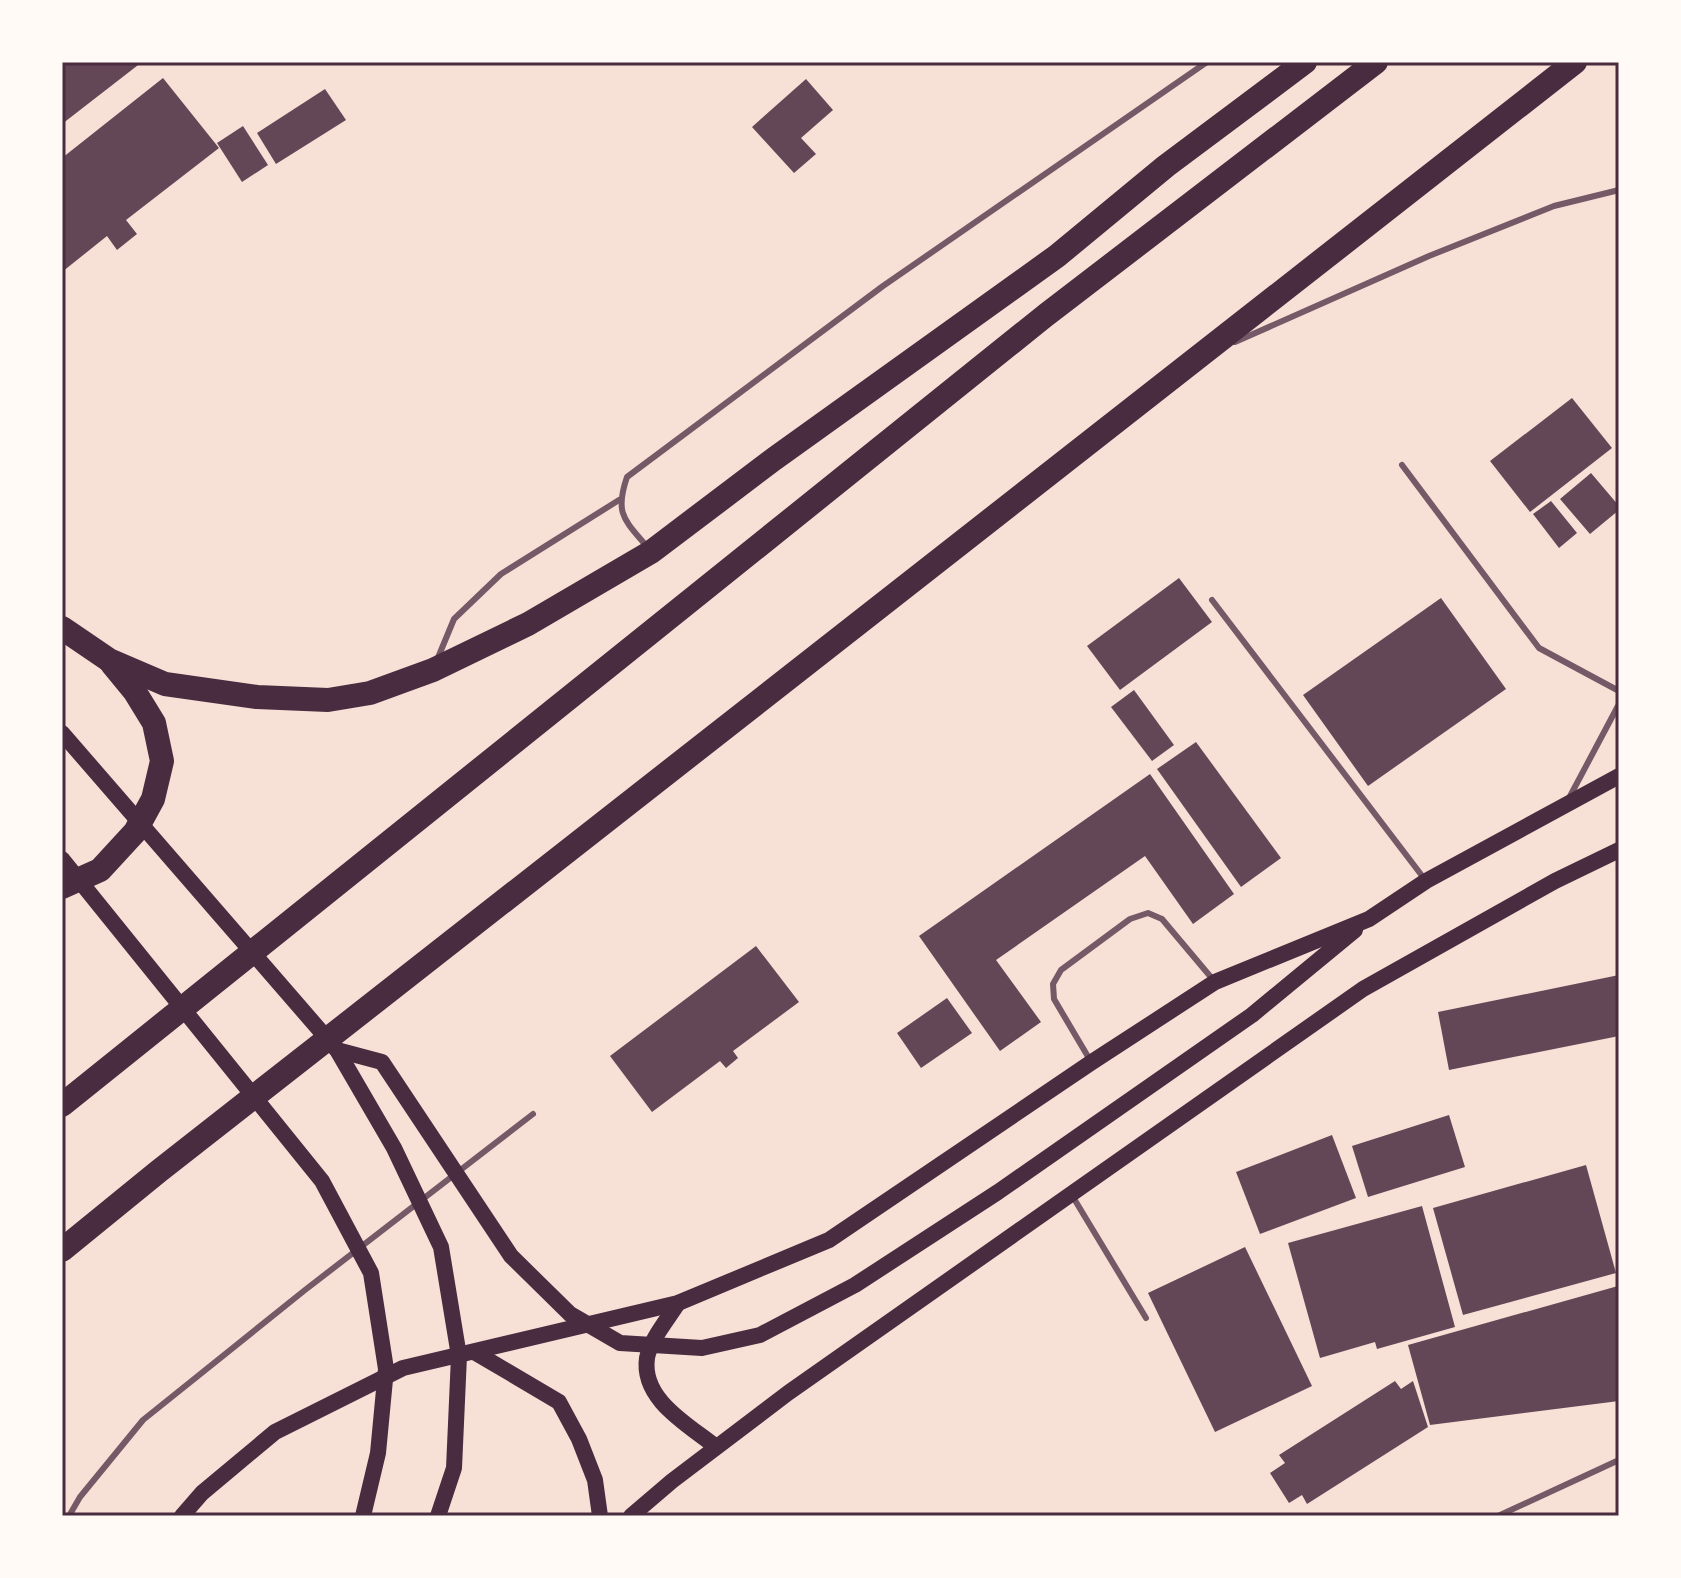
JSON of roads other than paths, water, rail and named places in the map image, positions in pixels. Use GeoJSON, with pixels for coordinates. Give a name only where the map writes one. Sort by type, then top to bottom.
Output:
{"type":"FeatureCollection","features":[{"type":"Feature","properties":{"kind":"highway"},"geometry":{"type":"LineString","coordinates":[[62,628],[109,660],[165,684],[257,697],[328,700],[370,693],[433,670],[528,624],[651,552],[774,459],[1057,256],[1166,166],[1305,62]]}},
{"type":"Feature","properties":{"kind":"highway"},"geometry":{"type":"LineString","coordinates":[[62,1105],[1046,315],[1376,62]]}},
{"type":"Feature","properties":{"kind":"highway"},"geometry":{"type":"LineString","coordinates":[[62,1250],[171,1161],[1575,62]]}},
{"type":"Feature","properties":{"kind":"highway"},"geometry":{"type":"LineString","coordinates":[[62,887],[100,870],[135,832],[153,799],[162,761],[154,723],[135,692],[109,660]]}},
{"type":"Feature","properties":{"kind":"main road"},"geometry":{"type":"LineString","coordinates":[[62,733],[337,1050],[394,1148],[441,1247],[459,1356],[454,1468],[438,1516]]}},
{"type":"Feature","properties":{"kind":"main road"},"geometry":{"type":"LineString","coordinates":[[337,1050],[382,1062],[511,1256],[570,1314],[620,1343],[702,1348],[760,1335],[855,1285],[998,1192],[1252,1015],[1369,919],[1426,881],[1617,776]]}},
{"type":"Feature","properties":{"kind":"main road"},"geometry":{"type":"LineString","coordinates":[[631,1516],[788,1393],[1363,989],[1555,881],[1619,850]]}},
{"type":"Feature","properties":{"kind":"main road"},"geometry":{"type":"LineString","coordinates":[[62,859],[322,1181],[371,1273],[386,1369],[378,1453],[363,1516]]}},
{"type":"Feature","properties":{"kind":"main road"},"geometry":{"type":"LineString","coordinates":[[182,1516],[202,1493],[275,1432],[403,1368],[678,1303],[829,1240],[1215,982],[1369,919]]}},
{"type":"Feature","properties":{"kind":"main road"},"geometry":{"type":"LineString","coordinates":[[678,1303],[647,1357],[649,1376],[662,1406],[716,1447]]}},
{"type":"Feature","properties":{"kind":"main road"},"geometry":{"type":"LineString","coordinates":[[476,1353],[559,1402],[579,1439],[595,1480],[600,1516]]}},
{"type":"Feature","properties":{"kind":"lane"},"geometry":{"type":"LineString","coordinates":[[651,552],[624,519],[619,500],[627,477],[883,286],[1207,62]]}},
{"type":"Feature","properties":{"kind":"lane"},"geometry":{"type":"LineString","coordinates":[[1195,360],[1429,256],[1554,206],[1619,190]]}},
{"type":"Feature","properties":{"kind":"lane"},"geometry":{"type":"LineString","coordinates":[[1402,465],[1539,648],[1619,691]]}},
{"type":"Feature","properties":{"kind":"lane"},"geometry":{"type":"LineString","coordinates":[[433,670],[454,619],[501,574],[619,500]]}},
{"type":"Feature","properties":{"kind":"lane"},"geometry":{"type":"LineString","coordinates":[[1212,600],[1426,881]]}},
{"type":"Feature","properties":{"kind":"lane"},"geometry":{"type":"LineString","coordinates":[[1566,803],[1619,704]]}},
{"type":"Feature","properties":{"kind":"lane"},"geometry":{"type":"LineString","coordinates":[[1092,1062],[1054,999],[1053,984],[1061,970],[1130,919],[1148,913],[1162,919],[1215,982]]}},
{"type":"Feature","properties":{"kind":"lane"},"geometry":{"type":"LineString","coordinates":[[69,1516],[80,1497],[143,1420],[533,1114]]}},
{"type":"Feature","properties":{"kind":"lane"},"geometry":{"type":"LineString","coordinates":[[1071,1194],[1146,1318]]}},
{"type":"Feature","properties":{"kind":"lane"},"geometry":{"type":"LineString","coordinates":[[1498,1516],[1619,1460]]}}]}
